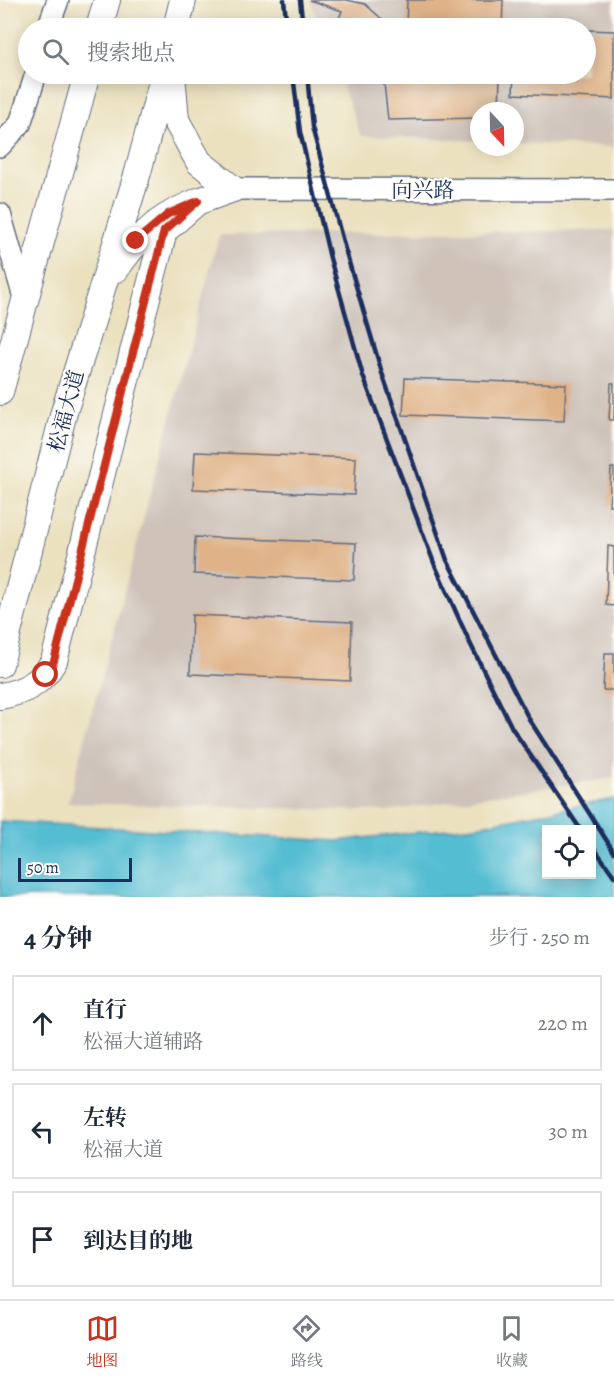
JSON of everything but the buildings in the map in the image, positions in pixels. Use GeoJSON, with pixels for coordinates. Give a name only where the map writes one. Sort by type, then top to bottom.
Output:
{"type":"FeatureCollection","features":[{"type":"Feature","properties":{"kind":"main road"},"geometry":{"type":"LineString","coordinates":[[102,18],[107,0]]}},
{"type":"Feature","properties":{"kind":"main road"},"geometry":{"type":"LineString","coordinates":[[178,18],[183,0]]}},
{"type":"Feature","properties":{"kind":"main road"},"geometry":{"type":"LineString","coordinates":[[0,392],[84,84]]}},
{"type":"Feature","properties":{"kind":"main road","name":"松福大道"},"geometry":{"type":"LineString","coordinates":[[0,664],[64,412],[138,172],[161,84]]}},
{"type":"Feature","properties":{"kind":"main road"},"geometry":{"type":"LineString","coordinates":[[173,84],[176,120],[199,162],[233,189]]}},
{"type":"Feature","properties":{"kind":"main road","name":"松福大道"},"geometry":{"type":"LineString","coordinates":[[101,292],[136,241],[168,214],[233,189]]}},
{"type":"Feature","properties":{"kind":"main road"},"geometry":{"type":"LineString","coordinates":[[0,696],[18,693],[33,685],[46,675],[54,661],[164,231],[198,201]]}},
{"type":"Feature","properties":{"kind":"street"},"geometry":{"type":"LineString","coordinates":[[52,18],[58,0]]}},
{"type":"Feature","properties":{"kind":"street"},"geometry":{"type":"LineString","coordinates":[[0,146],[20,124],[33,84]]}},
{"type":"Feature","properties":{"kind":"street","name":"向兴路"},"geometry":{"type":"LineString","coordinates":[[233,189],[614,190]]}},
{"type":"Feature","properties":{"kind":"street"},"geometry":{"type":"LineString","coordinates":[[0,214],[25,301]]}},
{"type":"Feature","properties":{"kind":"shaded area"},"geometry":{"type":"Polygon","coordinates":[[[310,0],[614,0],[614,147],[524,143],[524,102],[470,102],[470,141],[361,136],[342,84],[596,84],[596,18],[317,18],[310,0]]]}},
{"type":"Feature","properties":{"kind":"shaded area"},"geometry":{"type":"Polygon","coordinates":[[[614,230],[614,778],[386,811],[68,803],[219,235],[614,230]]]}},
{"type":"Feature","properties":{"kind":"water"},"geometry":{"type":"Polygon","coordinates":[[[614,799],[614,897],[0,897],[0,821],[336,841],[476,826],[614,799]]]}},
{"type":"Feature","properties":{"kind":"railway"},"geometry":{"type":"LineString","coordinates":[[284,0],[286,18]]}},
{"type":"Feature","properties":{"kind":"railway"},"geometry":{"type":"LineString","coordinates":[[300,0],[302,18]]}},
{"type":"Feature","properties":{"kind":"railway"},"geometry":{"type":"LineString","coordinates":[[294,84],[300,132],[330,258],[363,376],[434,563],[512,728],[578,825]]}},
{"type":"Feature","properties":{"kind":"railway"},"geometry":{"type":"LineString","coordinates":[[308,84],[312,127],[345,249],[382,373],[447,560],[529,719],[614,852]]}},
{"type":"Feature","properties":{"kind":"railway"},"geometry":{"type":"LineString","coordinates":[[596,851],[614,876]]}},
{"type":"Feature","properties":{"kind":"route"},"geometry":{"type":"LineString","coordinates":[[46,675],[54,661],[164,231],[198,201],[168,214],[136,241]]}}]}
